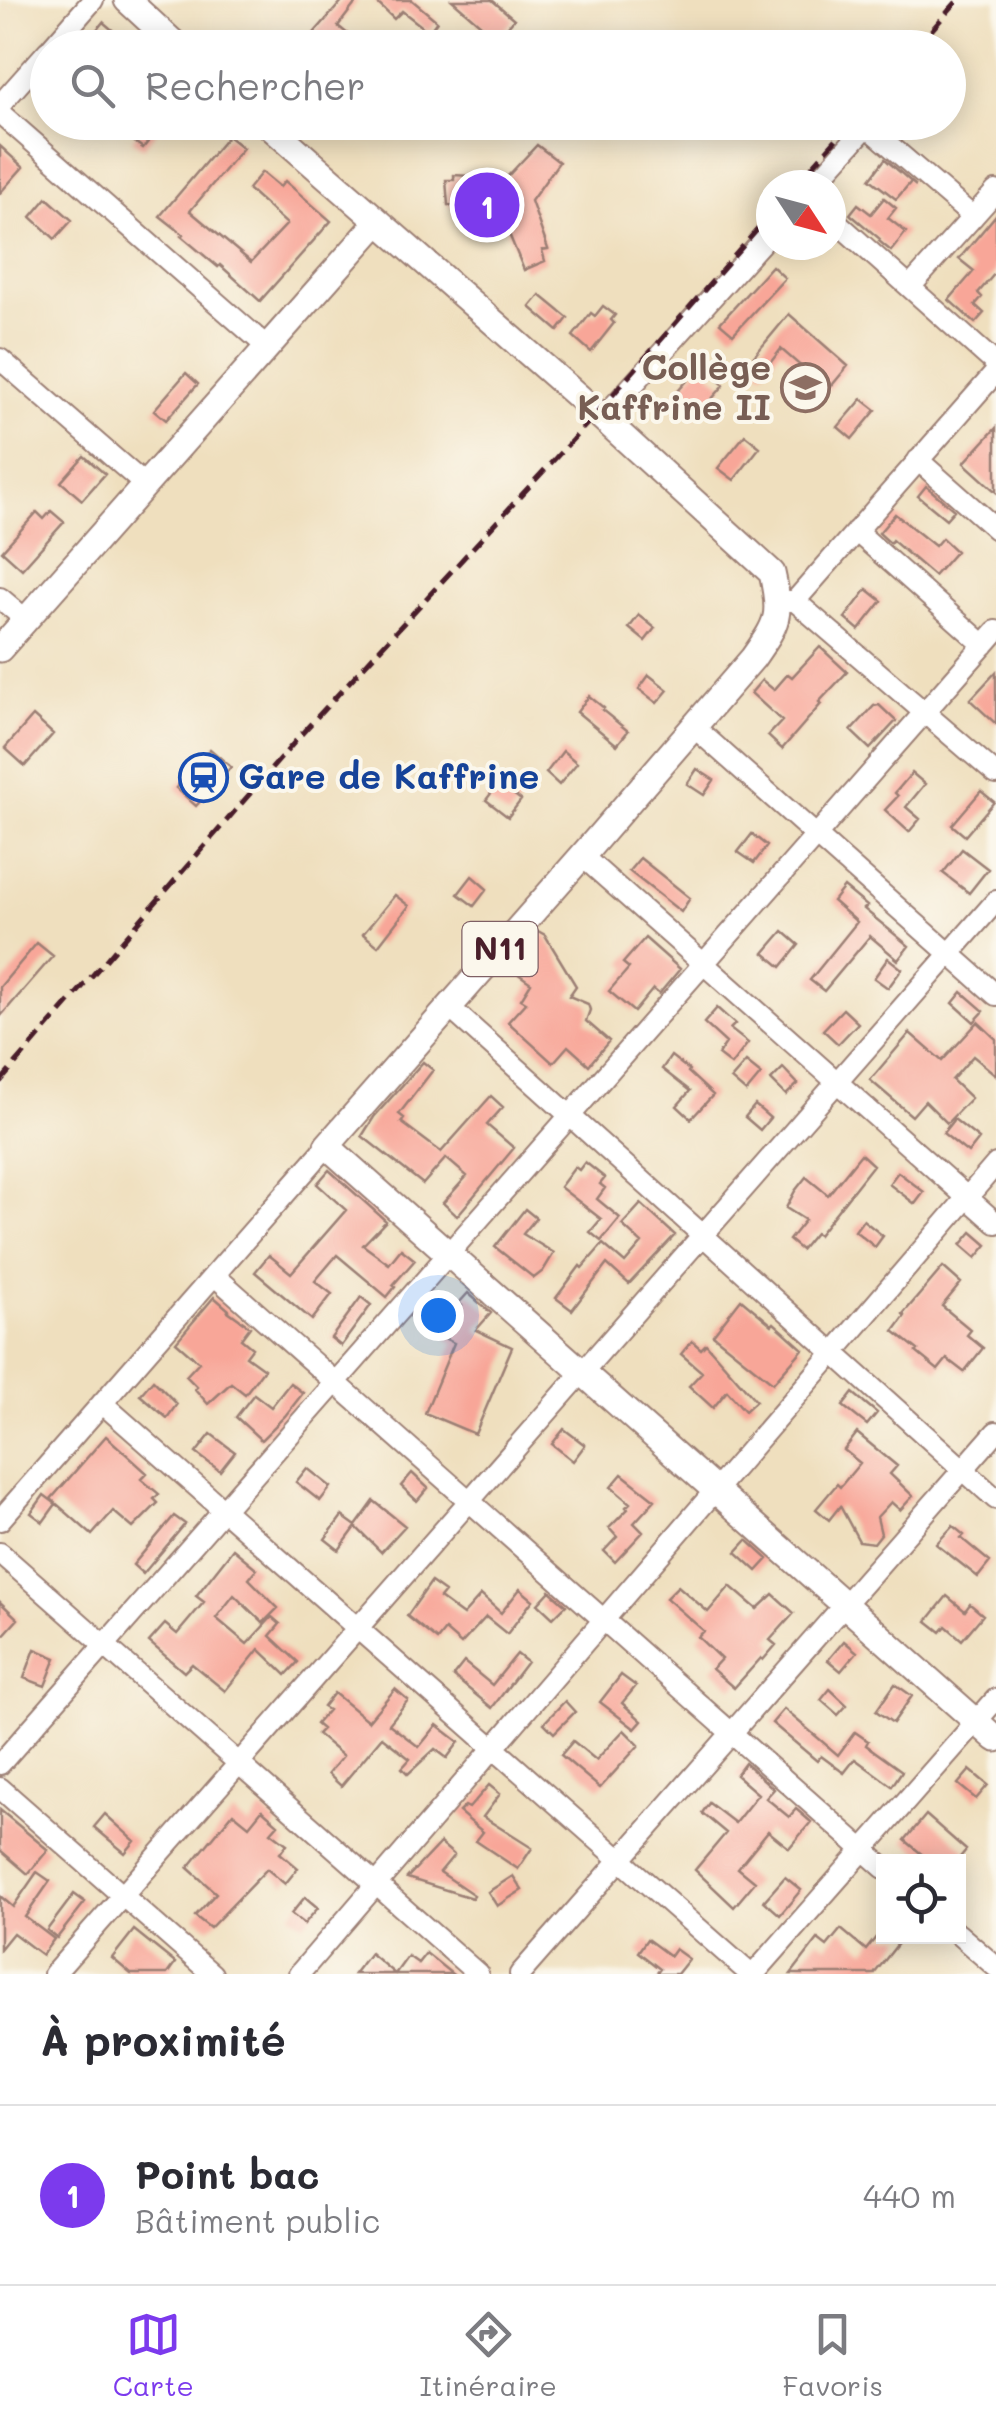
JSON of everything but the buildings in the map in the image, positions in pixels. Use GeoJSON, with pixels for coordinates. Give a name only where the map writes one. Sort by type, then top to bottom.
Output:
{"type":"FeatureCollection","features":[{"type":"Feature","properties":{"kind":"main road"},"geometry":{"type":"LineString","coordinates":[[130,1],[160,30]]}},
{"type":"Feature","properties":{"kind":"main road"},"geometry":{"type":"LineString","coordinates":[[285,140],[603,418],[772,573],[787,601]]}},
{"type":"Feature","properties":{"kind":"main road"},"geometry":{"type":"LineString","coordinates":[[0,649],[378,222]]}},
{"type":"Feature","properties":{"kind":"main road","name":"N11"},"geometry":{"type":"LineString","coordinates":[[327,1146],[694,727],[762,645],[787,601]]}},
{"type":"Feature","properties":{"kind":"main road"},"geometry":{"type":"LineString","coordinates":[[327,1146],[996,1739]]}},
{"type":"Feature","properties":{"kind":"street"},"geometry":{"type":"LineString","coordinates":[[66,30],[93,0]]}},
{"type":"Feature","properties":{"kind":"street"},"geometry":{"type":"LineString","coordinates":[[0,104],[30,70]]}},
{"type":"Feature","properties":{"kind":"street"},"geometry":{"type":"LineString","coordinates":[[0,113],[30,139]]}},
{"type":"Feature","properties":{"kind":"street"},"geometry":{"type":"LineString","coordinates":[[31,140],[266,346]]}},
{"type":"Feature","properties":{"kind":"street"},"geometry":{"type":"LineString","coordinates":[[828,170],[855,140]]}},
{"type":"Feature","properties":{"kind":"street"},"geometry":{"type":"LineString","coordinates":[[884,140],[973,217]]}},
{"type":"Feature","properties":{"kind":"street"},"geometry":{"type":"LineString","coordinates":[[910,287],[996,190]]}},
{"type":"Feature","properties":{"kind":"street"},"geometry":{"type":"LineString","coordinates":[[846,230],[996,364]]}},
{"type":"Feature","properties":{"kind":"street"},"geometry":{"type":"LineString","coordinates":[[603,418],[756,249]]}},
{"type":"Feature","properties":{"kind":"street"},"geometry":{"type":"LineString","coordinates":[[3,367],[145,485]]}},
{"type":"Feature","properties":{"kind":"street"},"geometry":{"type":"LineString","coordinates":[[996,372],[856,531],[787,601],[996,774]]}},
{"type":"Feature","properties":{"kind":"street"},"geometry":{"type":"LineString","coordinates":[[918,460],[996,530]]}},
{"type":"Feature","properties":{"kind":"street"},"geometry":{"type":"LineString","coordinates":[[0,1764],[990,638],[856,531]]}},
{"type":"Feature","properties":{"kind":"street"},"geometry":{"type":"LineString","coordinates":[[0,598],[26,620]]}},
{"type":"Feature","properties":{"kind":"street"},"geometry":{"type":"LineString","coordinates":[[694,727],[996,995]]}},
{"type":"Feature","properties":{"kind":"street"},"geometry":{"type":"LineString","coordinates":[[582,856],[996,1223]]}},
{"type":"Feature","properties":{"kind":"street"},"geometry":{"type":"LineString","coordinates":[[54,1974],[996,901]]}},
{"type":"Feature","properties":{"kind":"street"},"geometry":{"type":"LineString","coordinates":[[450,1007],[996,1499]]}},
{"type":"Feature","properties":{"kind":"street"},"geometry":{"type":"LineString","coordinates":[[0,1520],[327,1146]]}},
{"type":"Feature","properties":{"kind":"street"},"geometry":{"type":"LineString","coordinates":[[298,1974],[996,1164]]}},
{"type":"Feature","properties":{"kind":"street"},"geometry":{"type":"LineString","coordinates":[[214,1274],[876,1861]]}},
{"type":"Feature","properties":{"kind":"street"},"geometry":{"type":"LineString","coordinates":[[102,1403],[752,1974],[996,1698]]}},
{"type":"Feature","properties":{"kind":"street"},"geometry":{"type":"LineString","coordinates":[[520,1974],[996,1432]]}},
{"type":"Feature","properties":{"kind":"street"},"geometry":{"type":"LineString","coordinates":[[0,1553],[478,1974]]}},
{"type":"Feature","properties":{"kind":"street"},"geometry":{"type":"LineString","coordinates":[[0,1788],[212,1974]]}},
{"type":"Feature","properties":{"kind":"street"},"geometry":{"type":"LineString","coordinates":[[966,1942],[993,1967]]}},
{"type":"Feature","properties":{"kind":"railway"},"geometry":{"type":"LineString","coordinates":[[932,30],[958,0]]}},
{"type":"Feature","properties":{"kind":"railway"},"geometry":{"type":"LineString","coordinates":[[809,170],[835,140]]}},
{"type":"Feature","properties":{"kind":"railway"},"geometry":{"type":"LineString","coordinates":[[0,1082],[306,729],[597,413],[756,231]]}},
{"type":"Feature","properties":{"kind":"place","name":"Point bac"},"geometry":{"type":"Point","coordinates":[487,205]}},
{"type":"Feature","properties":{"kind":"place","name":"Collège Kaffrine II"},"geometry":{"type":"Point","coordinates":[806,388]}},
{"type":"Feature","properties":{"kind":"place","name":"Gare de Kaffrine"},"geometry":{"type":"Point","coordinates":[203,777]}}]}
